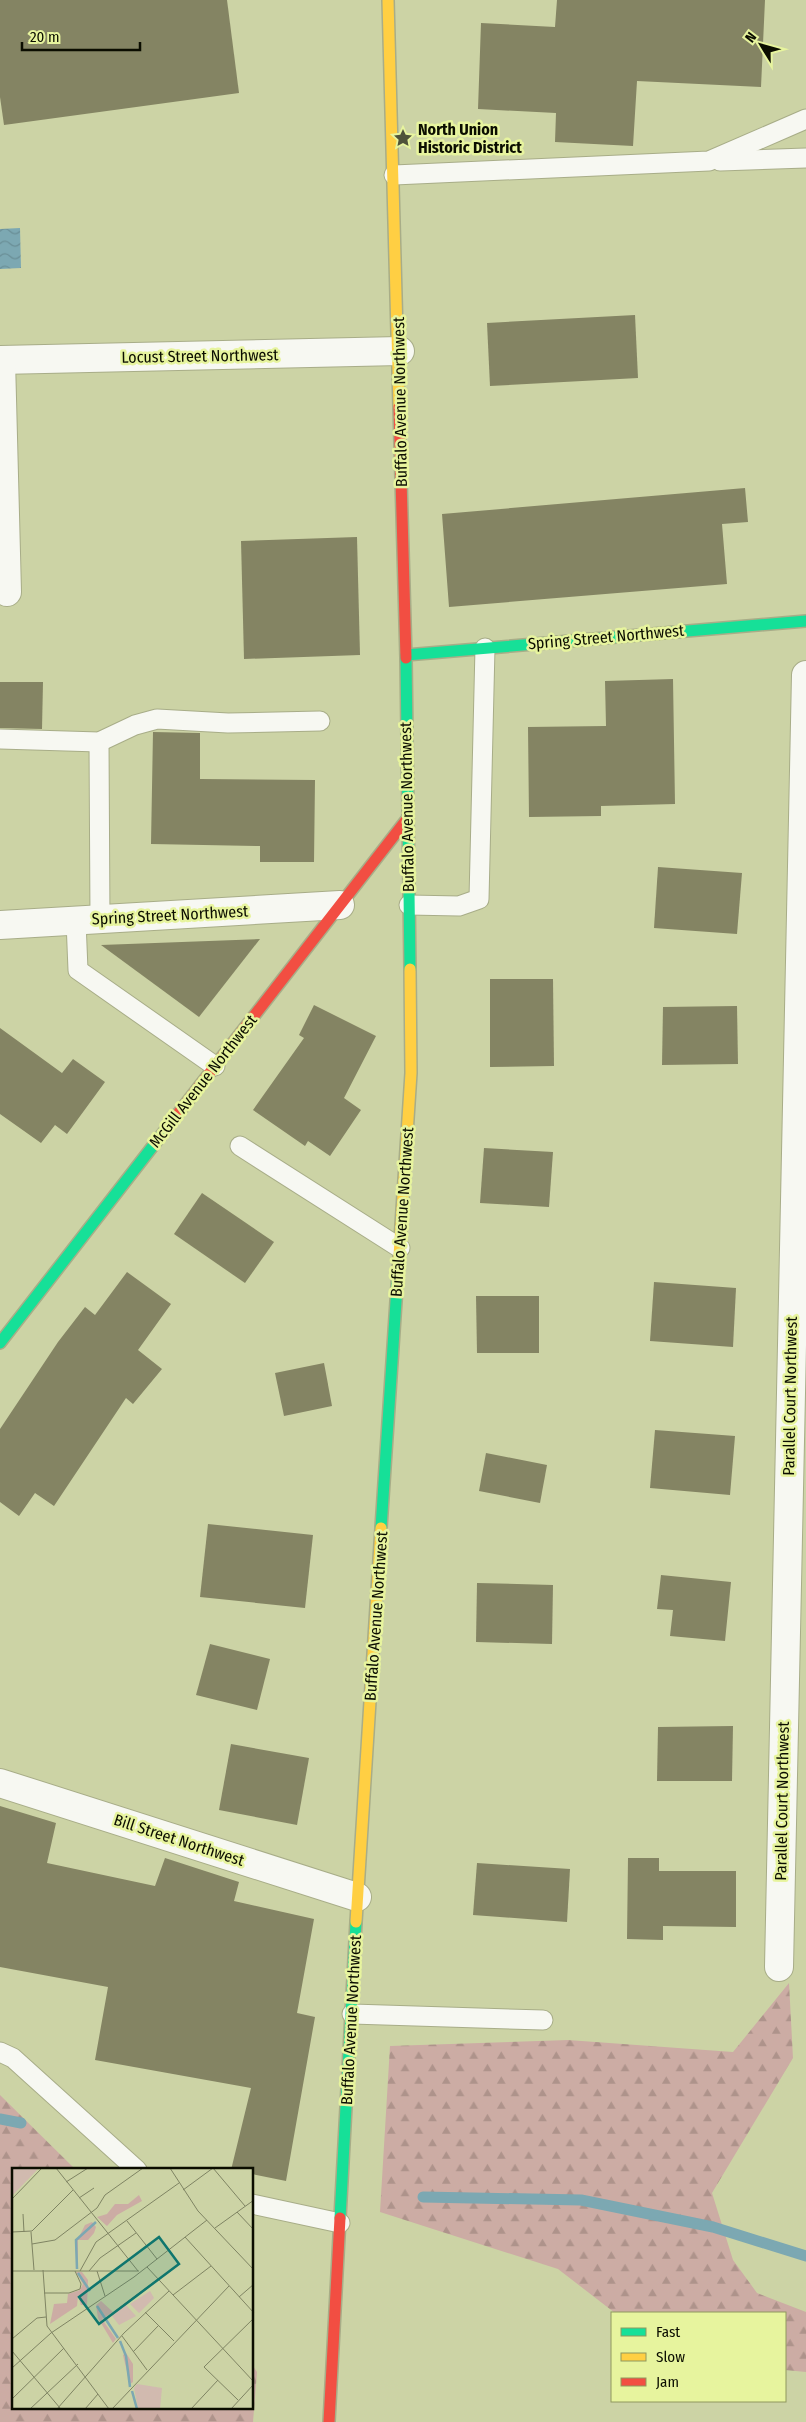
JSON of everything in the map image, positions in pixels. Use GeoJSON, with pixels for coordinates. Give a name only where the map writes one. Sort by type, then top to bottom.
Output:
{"type":"FeatureCollection","features":[{"type":"Feature","properties":{"kind":"street","name":"Buffalo Avenue Northwest"},"geometry":{"type":"LineString","coordinates":[[329,2422],[357,1897],[411,1073],[400,351],[388,0]]}},
{"type":"Feature","properties":{"kind":"street","name":"Locust Street Northwest"},"geometry":{"type":"LineString","coordinates":[[0,360],[400,351]]}},
{"type":"Feature","properties":{"kind":"street"},"geometry":{"type":"LineString","coordinates":[[0,360],[7,592]]}},
{"type":"Feature","properties":{"kind":"street","name":"Spring Street Northwest"},"geometry":{"type":"LineString","coordinates":[[406,655],[806,621]]}},
{"type":"Feature","properties":{"kind":"street","name":"Parallel Court Northwest"},"geometry":{"type":"LineString","coordinates":[[778,1967],[806,675]]}},
{"type":"Feature","properties":{"kind":"street","name":"McGill Avenue Northwest"},"geometry":{"type":"LineString","coordinates":[[0,1343],[408,819]]}},
{"type":"Feature","properties":{"kind":"street","name":"Spring Street Northwest"},"geometry":{"type":"LineString","coordinates":[[0,925],[340,906]]}},
{"type":"Feature","properties":{"kind":"street","name":"Bill Street Northwest"},"geometry":{"type":"LineString","coordinates":[[0,1783],[357,1897]]}},
{"type":"Feature","properties":{"kind":"lane"},"geometry":{"type":"LineString","coordinates":[[709,161],[806,119]]}},
{"type":"Feature","properties":{"kind":"lane"},"geometry":{"type":"LineString","coordinates":[[394,176],[806,158]]}},
{"type":"Feature","properties":{"kind":"lane"},"geometry":{"type":"LineString","coordinates":[[408,905],[459,906],[479,899],[485,648]]}},
{"type":"Feature","properties":{"kind":"lane"},"geometry":{"type":"LineString","coordinates":[[0,739],[99,742],[135,725],[157,719],[228,723],[320,721]]}},
{"type":"Feature","properties":{"kind":"lane"},"geometry":{"type":"LineString","coordinates":[[99,742],[88,920],[78,970],[215,1066]]}},
{"type":"Feature","properties":{"kind":"lane"},"geometry":{"type":"LineString","coordinates":[[240,1146],[400,1248]]}},
{"type":"Feature","properties":{"kind":"lane"},"geometry":{"type":"LineString","coordinates":[[352,2014],[543,2020]]}},
{"type":"Feature","properties":{"kind":"lane"},"geometry":{"type":"LineString","coordinates":[[0,2052],[13,2058],[135,2168]]}},
{"type":"Feature","properties":{"kind":"lane"},"geometry":{"type":"LineString","coordinates":[[254,2204],[340,2223]]}},
{"type":"Feature","properties":{"kind":"green space"},"geometry":{"type":"Polygon","coordinates":[[[789,1983],[793,2058],[712,2193],[733,2260],[757,2293],[806,2312],[806,2372],[786,2370],[786,2312],[614,2312],[558,2269],[380,2212],[390,2046],[568,2040],[733,2052],[789,1983]]]}},
{"type":"Feature","properties":{"kind":"green space"},"geometry":{"type":"Polygon","coordinates":[[[0,2095],[74,2168],[12,2168],[12,2410],[254,2410],[253,2422],[0,2422],[0,2095]]]}},
{"type":"Feature","properties":{"kind":"green space"},"geometry":{"type":"Polygon","coordinates":[[[254,2368],[257,2372],[254,2410],[254,2368]]]}},
{"type":"Feature","properties":{"kind":"water"},"geometry":{"type":"Polygon","coordinates":[[[20,228],[21,268],[0,269],[0,229],[20,228]]]}},
{"type":"Feature","properties":{"kind":"building"},"geometry":{"type":"Polygon","coordinates":[[[0,0],[227,0],[239,93],[4,125],[0,97],[0,0]]]}},
{"type":"Feature","properties":{"kind":"building"},"geometry":{"type":"Polygon","coordinates":[[[557,0],[765,0],[761,87],[637,81],[633,146],[555,142],[556,113],[478,109],[481,23],[555,27],[557,0]]]}},
{"type":"Feature","properties":{"kind":"building"},"geometry":{"type":"Polygon","coordinates":[[[635,315],[638,378],[490,386],[487,323],[635,315]]]}},
{"type":"Feature","properties":{"kind":"building"},"geometry":{"type":"Polygon","coordinates":[[[745,488],[748,522],[722,524],[727,584],[449,607],[442,514],[745,488]]]}},
{"type":"Feature","properties":{"kind":"building"},"geometry":{"type":"Polygon","coordinates":[[[357,537],[360,655],[244,659],[241,541],[357,537]]]}},
{"type":"Feature","properties":{"kind":"building"},"geometry":{"type":"Polygon","coordinates":[[[673,679],[675,804],[601,806],[601,816],[529,817],[528,727],[606,726],[605,681],[673,679]]]}},
{"type":"Feature","properties":{"kind":"building"},"geometry":{"type":"Polygon","coordinates":[[[0,682],[43,682],[42,729],[0,728],[0,682]]]}},
{"type":"Feature","properties":{"kind":"building"},"geometry":{"type":"Polygon","coordinates":[[[153,732],[200,733],[200,779],[315,780],[314,862],[260,862],[260,846],[151,844],[153,732]]]}},
{"type":"Feature","properties":{"kind":"building"},"geometry":{"type":"Polygon","coordinates":[[[658,867],[742,873],[737,934],[654,928],[658,867]]]}},
{"type":"Feature","properties":{"kind":"building"},"geometry":{"type":"Polygon","coordinates":[[[260,939],[199,1017],[101,945],[260,939]]]}},
{"type":"Feature","properties":{"kind":"building"},"geometry":{"type":"Polygon","coordinates":[[[490,979],[553,979],[554,1066],[490,1067],[490,979]]]}},
{"type":"Feature","properties":{"kind":"building"},"geometry":{"type":"Polygon","coordinates":[[[314,1005],[376,1036],[344,1098],[361,1110],[330,1156],[308,1141],[305,1146],[253,1110],[304,1038],[299,1035],[314,1005]]]}},
{"type":"Feature","properties":{"kind":"building"},"geometry":{"type":"Polygon","coordinates":[[[737,1006],[738,1064],[662,1065],[663,1007],[737,1006]]]}},
{"type":"Feature","properties":{"kind":"building"},"geometry":{"type":"Polygon","coordinates":[[[0,1028],[62,1073],[73,1059],[105,1082],[67,1134],[55,1125],[41,1143],[0,1114],[0,1028]]]}},
{"type":"Feature","properties":{"kind":"building"},"geometry":{"type":"Polygon","coordinates":[[[484,1148],[553,1152],[549,1207],[480,1203],[484,1148]]]}},
{"type":"Feature","properties":{"kind":"building"},"geometry":{"type":"Polygon","coordinates":[[[202,1193],[274,1242],[245,1283],[174,1234],[202,1193]]]}},
{"type":"Feature","properties":{"kind":"building"},"geometry":{"type":"Polygon","coordinates":[[[127,1272],[171,1304],[138,1350],[162,1369],[133,1404],[126,1398],[54,1506],[35,1493],[19,1516],[0,1502],[0,1429],[58,1342],[85,1307],[95,1315],[127,1272]]]}},
{"type":"Feature","properties":{"kind":"building"},"geometry":{"type":"Polygon","coordinates":[[[654,1282],[736,1288],[733,1347],[650,1341],[654,1282]]]}},
{"type":"Feature","properties":{"kind":"building"},"geometry":{"type":"Polygon","coordinates":[[[476,1296],[539,1296],[539,1353],[477,1353],[476,1296]]]}},
{"type":"Feature","properties":{"kind":"building"},"geometry":{"type":"Polygon","coordinates":[[[324,1363],[332,1406],[284,1416],[275,1373],[324,1363]]]}},
{"type":"Feature","properties":{"kind":"building"},"geometry":{"type":"Polygon","coordinates":[[[655,1430],[735,1436],[730,1495],[650,1488],[655,1430]]]}},
{"type":"Feature","properties":{"kind":"building"},"geometry":{"type":"Polygon","coordinates":[[[486,1453],[547,1465],[540,1503],[479,1491],[486,1453]]]}},
{"type":"Feature","properties":{"kind":"building"},"geometry":{"type":"Polygon","coordinates":[[[208,1524],[313,1535],[305,1608],[200,1597],[208,1524]]]}},
{"type":"Feature","properties":{"kind":"building"},"geometry":{"type":"Polygon","coordinates":[[[661,1575],[731,1582],[725,1641],[670,1636],[673,1610],[657,1609],[661,1575]]]}},
{"type":"Feature","properties":{"kind":"building"},"geometry":{"type":"Polygon","coordinates":[[[477,1583],[553,1585],[552,1644],[476,1642],[477,1583]]]}},
{"type":"Feature","properties":{"kind":"building"},"geometry":{"type":"Polygon","coordinates":[[[210,1644],[270,1659],[257,1710],[196,1695],[210,1644]]]}},
{"type":"Feature","properties":{"kind":"building"},"geometry":{"type":"Polygon","coordinates":[[[733,1726],[732,1781],[657,1781],[658,1727],[733,1726]]]}},
{"type":"Feature","properties":{"kind":"building"},"geometry":{"type":"Polygon","coordinates":[[[231,1744],[309,1758],[297,1825],[219,1810],[231,1744]]]}},
{"type":"Feature","properties":{"kind":"building"},"geometry":{"type":"Polygon","coordinates":[[[0,1806],[56,1823],[47,1863],[155,1886],[165,1858],[239,1882],[234,1901],[314,1919],[297,2013],[315,2017],[286,2181],[254,2174],[254,2168],[231,2168],[251,2088],[95,2060],[108,1987],[0,1967],[0,1806]]]}},
{"type":"Feature","properties":{"kind":"building"},"geometry":{"type":"Polygon","coordinates":[[[628,1858],[659,1858],[659,1871],[736,1871],[736,1927],[663,1926],[663,1940],[627,1939],[628,1858]]]}},
{"type":"Feature","properties":{"kind":"building"},"geometry":{"type":"Polygon","coordinates":[[[477,1863],[570,1869],[567,1922],[473,1915],[477,1863]]]}},
{"type":"Feature","properties":{"kind":"waterway"},"geometry":{"type":"LineString","coordinates":[[0,2119],[21,2123]]}},
{"type":"Feature","properties":{"kind":"waterway"},"geometry":{"type":"LineString","coordinates":[[423,2197],[581,2200],[713,2227],[806,2256]]}},
{"type":"Feature","properties":{"kind":"traffic: fast"},"geometry":{"type":"LineString","coordinates":[[406,655],[806,621]]}},
{"type":"Feature","properties":{"kind":"traffic: fast"},"geometry":{"type":"LineString","coordinates":[[406,658],[410,969]]}},
{"type":"Feature","properties":{"kind":"traffic: fast"},"geometry":{"type":"LineString","coordinates":[[0,1343],[177,1115]]}},
{"type":"Feature","properties":{"kind":"traffic: fast"},"geometry":{"type":"LineString","coordinates":[[381,1528],[398,1271]]}},
{"type":"Feature","properties":{"kind":"traffic: fast"},"geometry":{"type":"LineString","coordinates":[[340,2218],[356,1922]]}},
{"type":"Feature","properties":{"kind":"traffic: slow"},"geometry":{"type":"LineString","coordinates":[[388,0],[399,407]]}},
{"type":"Feature","properties":{"kind":"traffic: slow"},"geometry":{"type":"LineString","coordinates":[[398,1271],[411,1073],[410,969]]}},
{"type":"Feature","properties":{"kind":"traffic: slow"},"geometry":{"type":"LineString","coordinates":[[356,1922],[381,1528]]}},
{"type":"Feature","properties":{"kind":"traffic: jam"},"geometry":{"type":"LineString","coordinates":[[399,407],[406,658]]}},
{"type":"Feature","properties":{"kind":"traffic: jam"},"geometry":{"type":"LineString","coordinates":[[177,1115],[407,819]]}},
{"type":"Feature","properties":{"kind":"traffic: jam"},"geometry":{"type":"LineString","coordinates":[[329,2422],[340,2218]]}},
{"type":"Feature","properties":{"kind":"place","name":"North Union Historic District"},"geometry":{"type":"Point","coordinates":[403,138]}}]}
